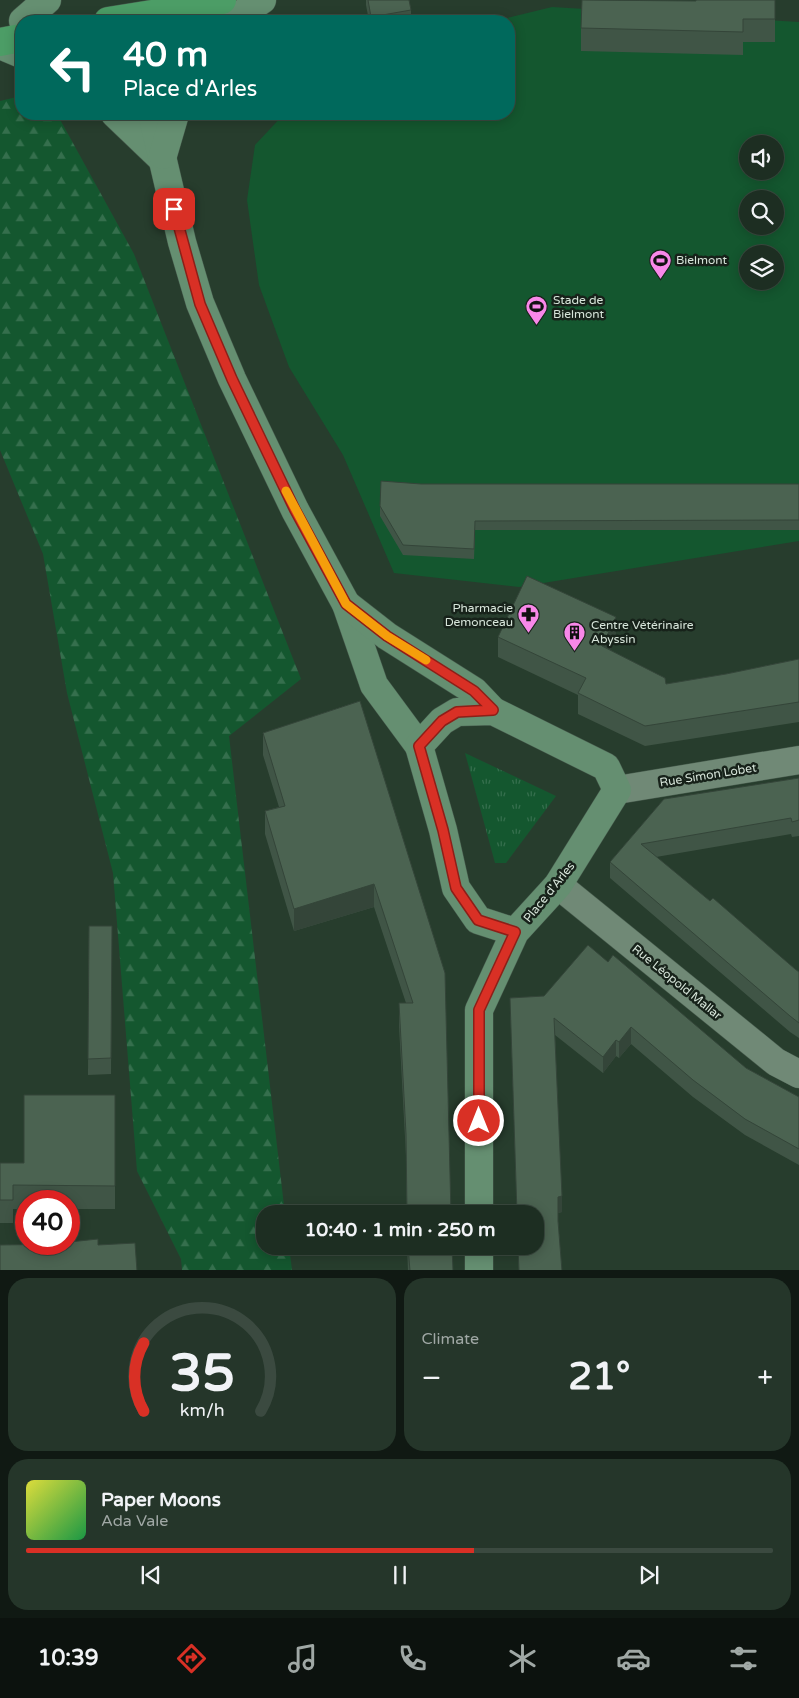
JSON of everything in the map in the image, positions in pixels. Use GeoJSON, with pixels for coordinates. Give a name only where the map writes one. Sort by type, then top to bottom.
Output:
{"type":"FeatureCollection","features":[{"type":"Feature","properties":{"kind":"highway"},"geometry":{"type":"LineString","coordinates":[[125,15],[222,0]]}},
{"type":"Feature","properties":{"kind":"highway"},"geometry":{"type":"LineString","coordinates":[[0,42],[15,39]]}},
{"type":"Feature","properties":{"kind":"street"},"geometry":{"type":"LineString","coordinates":[[30,15],[47,0]]}},
{"type":"Feature","properties":{"kind":"street"},"geometry":{"type":"LineString","coordinates":[[240,15],[262,0]]}},
{"type":"Feature","properties":{"kind":"street"},"geometry":{"type":"LineString","coordinates":[[15,28],[0,42],[15,51]]}},
{"type":"Feature","properties":{"kind":"street"},"geometry":{"type":"LineString","coordinates":[[121,120],[162,159]]}},
{"type":"Feature","properties":{"kind":"street"},"geometry":{"type":"LineString","coordinates":[[153,120],[182,242],[200,304],[232,379],[295,510],[346,604],[374,685],[419,746],[442,721],[457,712],[493,710]]}},
{"type":"Feature","properties":{"kind":"street"},"geometry":{"type":"LineString","coordinates":[[162,159],[173,120]]}},
{"type":"Feature","properties":{"kind":"street"},"geometry":{"type":"LineString","coordinates":[[346,604],[387,636],[474,691],[493,710],[606,766],[617,790]]}},
{"type":"Feature","properties":{"kind":"street","name":"Place d'Arles"},"geometry":{"type":"LineString","coordinates":[[419,746],[443,830],[456,888],[478,920],[515,932],[558,885],[577,858],[617,790]]}},
{"type":"Feature","properties":{"kind":"street","name":"Rue Simon Lobet"},"geometry":{"type":"LineString","coordinates":[[617,790],[799,760]]}},
{"type":"Feature","properties":{"kind":"street","name":"Rue Léopold Mallar"},"geometry":{"type":"LineString","coordinates":[[558,885],[776,1062],[799,1074]]}},
{"type":"Feature","properties":{"kind":"street"},"geometry":{"type":"LineString","coordinates":[[479,1205],[479,1010],[515,932]]}},
{"type":"Feature","properties":{"kind":"street"},"geometry":{"type":"LineString","coordinates":[[479,1255],[479,1270]]}},
{"type":"Feature","properties":{"kind":"green space","name":"Stade de Bielmont"},"geometry":{"type":"Polygon","coordinates":[[[552,7],[799,22],[799,541],[519,587],[394,573],[343,455],[289,367],[259,285],[247,200],[255,145],[278,120],[515,120],[515,16],[552,7]]]}},
{"type":"Feature","properties":{"kind":"green space"},"geometry":{"type":"Polygon","coordinates":[[[15,97],[15,120],[60,120],[134,254],[301,679],[229,736],[284,1205],[256,1205],[256,1255],[290,1255],[292,1270],[182,1270],[181,1259],[137,1171],[113,873],[67,693],[43,554],[0,450],[0,101],[15,97]]]}},
{"type":"Feature","properties":{"kind":"green space"},"geometry":{"type":"Polygon","coordinates":[[[465,753],[556,796],[506,863],[495,863],[465,753]]]}},
{"type":"Feature","properties":{"kind":"building"},"geometry":{"type":"Polygon","coordinates":[[[368,0],[409,0],[411,10],[371,15],[368,0]]]}},
{"type":"Feature","properties":{"kind":"building"},"geometry":{"type":"Polygon","coordinates":[[[582,0],[775,0],[775,19],[743,19],[743,32],[581,28],[582,0]]]}},
{"type":"Feature","properties":{"kind":"building"},"geometry":{"type":"Polygon","coordinates":[[[381,481],[421,484],[799,484],[799,520],[475,521],[474,549],[403,545],[380,506],[381,481]]]}},
{"type":"Feature","properties":{"kind":"building"},"geometry":{"type":"Polygon","coordinates":[[[527,576],[616,617],[602,646],[665,678],[666,684],[799,659],[799,702],[645,726],[578,693],[586,678],[498,637],[527,576]]]}},
{"type":"Feature","properties":{"kind":"building"},"geometry":{"type":"Polygon","coordinates":[[[360,701],[445,973],[451,1205],[407,1205],[406,1134],[399,1003],[413,1003],[374,884],[294,909],[265,811],[285,806],[263,733],[360,701]]]}},
{"type":"Feature","properties":{"kind":"building"},"geometry":{"type":"Polygon","coordinates":[[[799,778],[799,820],[792,822],[791,818],[641,844],[710,901],[713,898],[799,972],[799,1023],[610,862],[664,799],[799,778]]]}},
{"type":"Feature","properties":{"kind":"building"},"geometry":{"type":"Polygon","coordinates":[[[89,926],[112,926],[111,1058],[88,1059],[89,926]]]}},
{"type":"Feature","properties":{"kind":"building"},"geometry":{"type":"Polygon","coordinates":[[[588,945],[608,962],[613,955],[746,1068],[799,1097],[799,1149],[745,1119],[693,1080],[631,1027],[619,1042],[616,1040],[603,1057],[554,1018],[562,1196],[558,1197],[562,1270],[519,1270],[518,1255],[544,1255],[544,1205],[517,1205],[510,998],[544,996],[588,945]]]}},
{"type":"Feature","properties":{"kind":"building"},"geometry":{"type":"Polygon","coordinates":[[[24,1095],[115,1095],[115,1186],[13,1185],[13,1200],[0,1200],[0,1163],[24,1163],[24,1095]]]}},
{"type":"Feature","properties":{"kind":"building"},"geometry":{"type":"Polygon","coordinates":[[[98,1239],[98,1245],[135,1243],[137,1270],[0,1270],[0,1245],[15,1245],[15,1255],[80,1255],[80,1241],[98,1239]]]}},
{"type":"Feature","properties":{"kind":"building"},"geometry":{"type":"Polygon","coordinates":[[[409,1255],[452,1255],[453,1270],[410,1270],[409,1255]]]}},
{"type":"Feature","properties":{"kind":"slow traffic"},"geometry":{"type":"LineString","coordinates":[[286,491],[346,604],[387,636],[426,660]]}},
{"type":"Feature","properties":{"kind":"place","name":"Bielmont"},"geometry":{"type":"Point","coordinates":[660,279]}},
{"type":"Feature","properties":{"kind":"place","name":"Stade de Bielmont"},"geometry":{"type":"Point","coordinates":[537,326]}},
{"type":"Feature","properties":{"kind":"place","name":"Pharmacie Demonceau"},"geometry":{"type":"Point","coordinates":[529,634]}},
{"type":"Feature","properties":{"kind":"place","name":"Centre Vétérinaire Abyssin"},"geometry":{"type":"Point","coordinates":[575,651]}},
{"type":"Feature","properties":{"kind":"route"},"geometry":{"type":"LineString","coordinates":[[174,209],[200,304],[232,379],[295,510],[346,604],[387,636],[474,691],[493,710],[457,712],[442,721],[419,746],[443,830],[456,888],[478,920],[515,932],[479,1010],[479,1121]]}}]}
